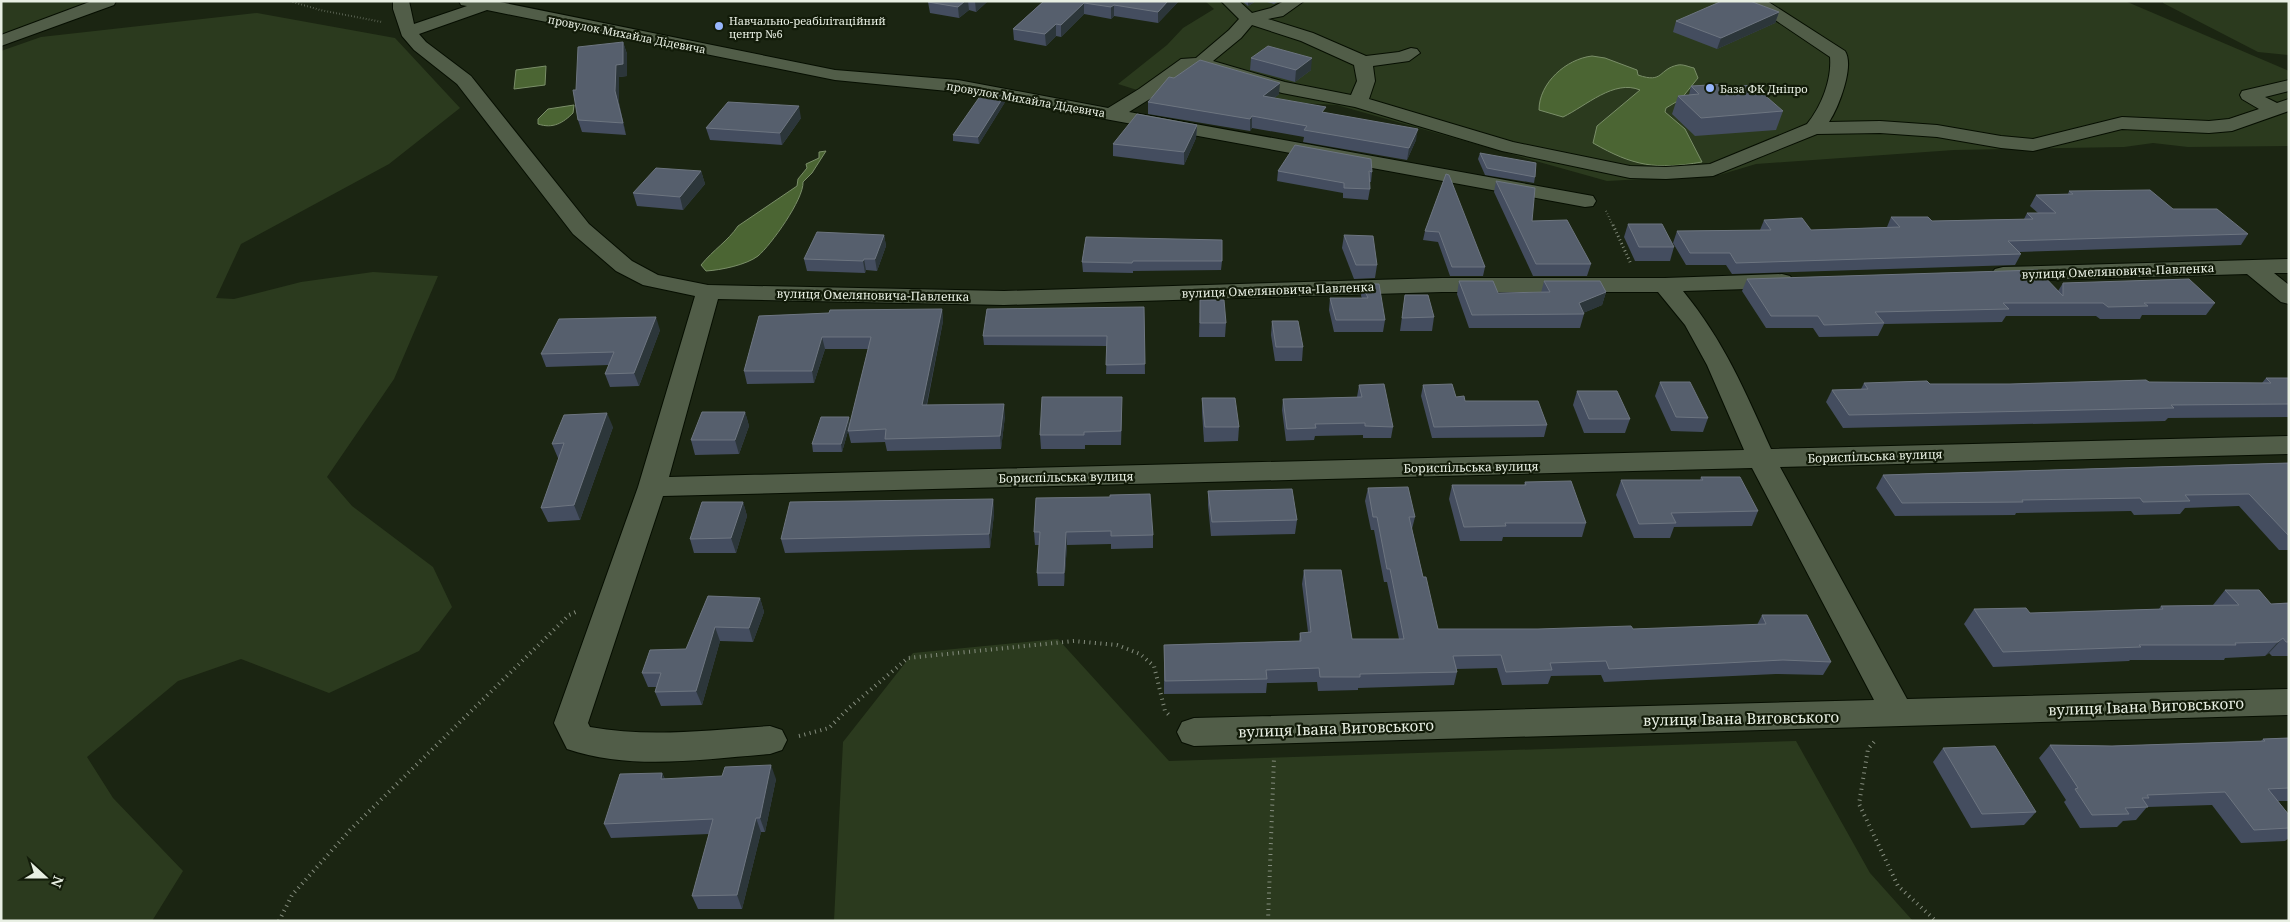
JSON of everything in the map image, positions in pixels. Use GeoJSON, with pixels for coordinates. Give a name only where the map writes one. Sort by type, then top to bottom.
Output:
{"type":"FeatureCollection","features":[{"type":"Feature","properties":{"kind":"street"},"geometry":{"type":"LineString","coordinates":[[1,40],[108,1]]}},
{"type":"Feature","properties":{"kind":"street"},"geometry":{"type":"LineString","coordinates":[[401,1],[401,9],[407,29],[482,2]]}},
{"type":"Feature","properties":{"kind":"street"},"geometry":{"type":"LineString","coordinates":[[1229,1],[1248,19],[1276,26],[1332,47],[1363,62],[1403,57],[1411,53]]}},
{"type":"Feature","properties":{"kind":"street"},"geometry":{"type":"LineString","coordinates":[[1200,63],[1236,34],[1248,19],[1277,12],[1296,1]]}},
{"type":"Feature","properties":{"kind":"street"},"geometry":{"type":"LineString","coordinates":[[1755,1],[1839,55],[1840,67],[1828,111],[1814,128]]}},
{"type":"Feature","properties":{"kind":"street","name":"провулок Михайла Дідевича"},"geometry":{"type":"LineString","coordinates":[[482,2],[835,75],[958,86],[1585,201]]}},
{"type":"Feature","properties":{"kind":"street","name":"вулиця Омеляновича-Павленка"},"geometry":{"type":"LineString","coordinates":[[407,29],[420,46],[464,80],[581,229],[606,252],[624,266],[651,280],[708,292],[1004,298],[1442,285],[1653,285],[1804,280]]}},
{"type":"Feature","properties":{"kind":"street"},"geometry":{"type":"LineString","coordinates":[[1358,102],[1366,81],[1363,62]]}},
{"type":"Feature","properties":{"kind":"street"},"geometry":{"type":"LineString","coordinates":[[1110,114],[1146,93],[1187,63],[1200,63],[1282,87],[1358,102],[1509,147],[1574,162],[1630,172],[1666,173],[1713,170],[1814,128],[1880,127],[1937,131],[2001,142],[2033,145],[2122,123],[2209,128],[2232,125],[2282,107]]}},
{"type":"Feature","properties":{"kind":"street"},"geometry":{"type":"LineString","coordinates":[[2282,107],[2249,95],[2289,85]]}},
{"type":"Feature","properties":{"kind":"street","name":"вулиця Омеляновича-Павленка"},"geometry":{"type":"LineString","coordinates":[[1983,275],[2289,266]]}},
{"type":"Feature","properties":{"kind":"street"},"geometry":{"type":"LineString","coordinates":[[2252,267],[2289,297]]}},
{"type":"Feature","properties":{"kind":"street"},"geometry":{"type":"LineString","coordinates":[[1653,285],[1696,323],[1720,365],[1762,460],[1898,714]]}},
{"type":"Feature","properties":{"kind":"street"},"geometry":{"type":"LineString","coordinates":[[708,292],[652,487],[571,723],[579,739],[605,746],[661,746],[770,740]]}},
{"type":"Feature","properties":{"kind":"street","name":"Бориспільська вулиця"},"geometry":{"type":"LineString","coordinates":[[652,487],[2289,445]]}},
{"type":"Feature","properties":{"kind":"street","name":"вулиця Івана Виговського"},"geometry":{"type":"LineString","coordinates":[[1194,732],[2289,702]]}},
{"type":"Feature","properties":{"kind":"path"},"geometry":{"type":"LineString","coordinates":[[290,1],[407,29]]}},
{"type":"Feature","properties":{"kind":"path"},"geometry":{"type":"LineString","coordinates":[[1585,201],[1608,212],[1653,285]]}},
{"type":"Feature","properties":{"kind":"path"},"geometry":{"type":"LineString","coordinates":[[279,921],[292,895],[350,830],[411,768],[480,704],[569,615],[616,592]]}},
{"type":"Feature","properties":{"kind":"path"},"geometry":{"type":"LineString","coordinates":[[770,740],[829,728],[908,658],[1074,641],[1117,645],[1140,654],[1154,666],[1165,711],[1176,723],[1194,732]]}},
{"type":"Feature","properties":{"kind":"path"},"geometry":{"type":"LineString","coordinates":[[1898,714],[1868,749],[1859,804],[1898,886],[1936,921]]}},
{"type":"Feature","properties":{"kind":"path"},"geometry":{"type":"LineString","coordinates":[[1268,921],[1276,730]]}},
{"type":"Feature","properties":{"kind":"shaded area"},"geometry":{"type":"Polygon","coordinates":[[[1,1],[98,1],[1,37],[1,1]]]}},
{"type":"Feature","properties":{"kind":"shaded area","name":"База ФК Дніпро"},"geometry":{"type":"Polygon","coordinates":[[[1205,1],[2125,1],[2289,71],[2289,146],[2188,147],[2153,143],[2124,147],[1954,150],[1756,164],[1719,175],[1607,181],[1337,105],[1153,95],[1118,84],[1167,45],[1183,28],[1214,9],[1205,1]]]}},
{"type":"Feature","properties":{"kind":"shaded area"},"geometry":{"type":"Polygon","coordinates":[[[2163,1],[2289,1],[2289,55],[2258,52],[2163,3],[2163,1]]]}},
{"type":"Feature","properties":{"kind":"shaded area"},"geometry":{"type":"Polygon","coordinates":[[[257,13],[395,38],[460,108],[389,164],[241,244],[216,298],[234,299],[301,282],[373,272],[438,276],[394,379],[327,477],[352,506],[433,567],[452,607],[419,651],[329,693],[241,659],[178,681],[87,757],[113,798],[183,871],[152,921],[1,921],[1,51],[41,37],[257,13]]]}},
{"type":"Feature","properties":{"kind":"shaded area"},"geometry":{"type":"Polygon","coordinates":[[[1592,56],[1605,58],[1637,70],[1638,75],[1652,78],[1678,65],[1694,68],[1698,78],[1681,99],[1666,108],[1665,112],[1685,129],[1702,162],[1671,166],[1645,164],[1620,157],[1593,143],[1597,126],[1640,90],[1620,88],[1610,91],[1563,117],[1539,110],[1540,100],[1544,91],[1556,74],[1573,62],[1592,56]]]}},
{"type":"Feature","properties":{"kind":"shaded area"},"geometry":{"type":"Polygon","coordinates":[[[546,66],[545,85],[514,89],[516,70],[546,66]]]}},
{"type":"Feature","properties":{"kind":"shaded area"},"geometry":{"type":"Polygon","coordinates":[[[574,105],[573,113],[565,120],[548,126],[538,124],[538,119],[548,109],[574,105]]]}},
{"type":"Feature","properties":{"kind":"shaded area"},"geometry":{"type":"Polygon","coordinates":[[[826,151],[812,173],[803,182],[802,190],[786,221],[758,256],[740,264],[706,271],[701,265],[738,226],[797,186],[798,179],[807,168],[806,164],[819,158],[819,152],[826,151]]]}},
{"type":"Feature","properties":{"kind":"shaded area"},"geometry":{"type":"Polygon","coordinates":[[[1058,639],[1169,761],[1796,741],[1870,873],[1913,921],[834,921],[843,742],[913,653],[1058,639]]]}},
{"type":"Feature","properties":{"kind":"building"},"geometry":{"type":"Polygon","coordinates":[[[929,1],[965,1],[958,7],[929,1]]]}},
{"type":"Feature","properties":{"kind":"building"},"geometry":{"type":"Polygon","coordinates":[[[1044,1],[1168,1],[1158,12],[1114,5],[1111,7],[1084,3],[1061,25],[1056,24],[1045,34],[1013,29],[1044,1]]]}},
{"type":"Feature","properties":{"kind":"building"},"geometry":{"type":"Polygon","coordinates":[[[1722,1],[1750,1],[1779,12],[1721,38],[1676,21],[1722,1]]]}},
{"type":"Feature","properties":{"kind":"building"},"geometry":{"type":"Polygon","coordinates":[[[623,42],[623,64],[616,65],[615,91],[623,123],[578,120],[573,90],[576,90],[578,47],[623,42]]]}},
{"type":"Feature","properties":{"kind":"building"},"geometry":{"type":"Polygon","coordinates":[[[1268,46],[1312,58],[1296,70],[1251,58],[1268,46]]]}},
{"type":"Feature","properties":{"kind":"building"},"geometry":{"type":"Polygon","coordinates":[[[1200,60],[1280,83],[1263,96],[1326,107],[1322,112],[1418,129],[1409,148],[1304,130],[1307,126],[1252,116],[1250,119],[1148,102],[1169,77],[1174,78],[1200,60]]]}},
{"type":"Feature","properties":{"kind":"building"},"geometry":{"type":"Polygon","coordinates":[[[1727,84],[1730,87],[1753,85],[1783,111],[1701,118],[1678,96],[1699,94],[1691,86],[1727,84]]]}},
{"type":"Feature","properties":{"kind":"building"},"geometry":{"type":"Polygon","coordinates":[[[983,92],[1004,96],[978,137],[953,135],[983,92]]]}},
{"type":"Feature","properties":{"kind":"building"},"geometry":{"type":"Polygon","coordinates":[[[728,102],[799,106],[780,133],[706,128],[728,102]]]}},
{"type":"Feature","properties":{"kind":"building"},"geometry":{"type":"Polygon","coordinates":[[[1137,114],[1197,125],[1184,152],[1113,144],[1137,114]]]}},
{"type":"Feature","properties":{"kind":"building"},"geometry":{"type":"Polygon","coordinates":[[[1295,145],[1371,159],[1372,172],[1369,171],[1370,189],[1344,188],[1344,183],[1278,171],[1295,145]]]}},
{"type":"Feature","properties":{"kind":"building"},"geometry":{"type":"Polygon","coordinates":[[[1480,153],[1536,163],[1535,177],[1487,168],[1480,153]]]}},
{"type":"Feature","properties":{"kind":"building"},"geometry":{"type":"Polygon","coordinates":[[[656,168],[701,171],[680,197],[633,193],[656,168]]]}},
{"type":"Feature","properties":{"kind":"building"},"geometry":{"type":"Polygon","coordinates":[[[1446,174],[1449,175],[1485,267],[1452,267],[1439,232],[1425,231],[1446,174]]]}},
{"type":"Feature","properties":{"kind":"building"},"geometry":{"type":"Polygon","coordinates":[[[1496,181],[1535,188],[1532,221],[1567,220],[1591,264],[1536,264],[1496,181]]]}},
{"type":"Feature","properties":{"kind":"building"},"geometry":{"type":"Polygon","coordinates":[[[2150,190],[2173,209],[2217,209],[2248,234],[2008,241],[2021,254],[1736,263],[1730,253],[1690,253],[1677,231],[1771,230],[1764,220],[1802,218],[1811,230],[1900,227],[1891,217],[1928,217],[1932,221],[2033,219],[2027,213],[2056,213],[2036,195],[2073,194],[2069,191],[2150,190]]]}},
{"type":"Feature","properties":{"kind":"building"},"geometry":{"type":"Polygon","coordinates":[[[1628,224],[1662,224],[1674,247],[1639,247],[1628,224]]]}},
{"type":"Feature","properties":{"kind":"building"},"geometry":{"type":"Polygon","coordinates":[[[817,232],[884,235],[875,259],[864,259],[863,261],[804,259],[817,232]]]}},
{"type":"Feature","properties":{"kind":"building"},"geometry":{"type":"Polygon","coordinates":[[[1344,235],[1373,236],[1377,265],[1356,265],[1344,235]]]}},
{"type":"Feature","properties":{"kind":"building"},"geometry":{"type":"Polygon","coordinates":[[[1086,237],[1222,240],[1222,261],[1082,262],[1086,237]]]}},
{"type":"Feature","properties":{"kind":"building"},"geometry":{"type":"Polygon","coordinates":[[[2038,270],[2063,296],[2063,283],[2189,279],[2215,303],[2144,303],[2148,306],[2108,307],[2103,303],[2003,303],[2009,309],[1875,312],[1884,323],[1824,325],[1818,316],[1771,316],[1747,279],[2038,270]]]}},
{"type":"Feature","properties":{"kind":"building"},"geometry":{"type":"Polygon","coordinates":[[[1459,281],[1493,281],[1498,293],[1550,292],[1544,281],[1600,281],[1606,292],[1579,303],[1584,314],[1472,315],[1459,281]]]}},
{"type":"Feature","properties":{"kind":"building"},"geometry":{"type":"Polygon","coordinates":[[[1362,284],[1379,284],[1385,320],[1336,320],[1330,298],[1368,298],[1362,284]]]}},
{"type":"Feature","properties":{"kind":"building"},"geometry":{"type":"Polygon","coordinates":[[[1405,295],[1428,295],[1434,317],[1402,318],[1405,295]]]}},
{"type":"Feature","properties":{"kind":"building"},"geometry":{"type":"Polygon","coordinates":[[[1200,300],[1224,300],[1226,323],[1200,323],[1200,300]]]}},
{"type":"Feature","properties":{"kind":"building"},"geometry":{"type":"Polygon","coordinates":[[[1144,307],[1145,364],[1106,365],[1107,336],[983,336],[987,309],[1144,307]]]}},
{"type":"Feature","properties":{"kind":"building"},"geometry":{"type":"Polygon","coordinates":[[[942,309],[922,405],[1004,404],[1000,436],[885,439],[886,429],[848,431],[871,337],[822,337],[812,371],[744,371],[759,316],[829,313],[830,310],[942,309]]]}},
{"type":"Feature","properties":{"kind":"building"},"geometry":{"type":"Polygon","coordinates":[[[656,317],[634,373],[605,374],[614,352],[541,354],[559,319],[656,317]]]}},
{"type":"Feature","properties":{"kind":"building"},"geometry":{"type":"Polygon","coordinates":[[[1272,321],[1298,321],[1303,347],[1276,347],[1272,321]]]}},
{"type":"Feature","properties":{"kind":"building"},"geometry":{"type":"Polygon","coordinates":[[[2266,378],[2289,378],[2289,404],[2171,405],[2174,408],[1849,415],[1832,390],[1868,389],[1864,383],[1927,381],[1930,384],[2146,380],[2149,382],[2271,383],[2266,378]]]}},
{"type":"Feature","properties":{"kind":"building"},"geometry":{"type":"Polygon","coordinates":[[[1660,382],[1690,382],[1708,418],[1676,417],[1660,382]]]}},
{"type":"Feature","properties":{"kind":"building"},"geometry":{"type":"Polygon","coordinates":[[[1384,384],[1393,427],[1365,426],[1365,423],[1315,424],[1316,428],[1287,429],[1283,399],[1362,397],[1359,385],[1384,384]]]}},
{"type":"Feature","properties":{"kind":"building"},"geometry":{"type":"Polygon","coordinates":[[[1452,384],[1456,397],[1464,396],[1465,401],[1538,401],[1547,425],[1434,427],[1423,385],[1452,384]]]}},
{"type":"Feature","properties":{"kind":"building"},"geometry":{"type":"Polygon","coordinates":[[[1577,391],[1617,391],[1630,419],[1589,419],[1577,391]]]}},
{"type":"Feature","properties":{"kind":"building"},"geometry":{"type":"Polygon","coordinates":[[[1042,397],[1122,397],[1121,431],[1084,432],[1084,435],[1040,435],[1042,397]]]}},
{"type":"Feature","properties":{"kind":"building"},"geometry":{"type":"Polygon","coordinates":[[[1202,398],[1235,398],[1239,427],[1205,427],[1202,398]]]}},
{"type":"Feature","properties":{"kind":"building"},"geometry":{"type":"Polygon","coordinates":[[[702,412],[745,412],[735,440],[691,440],[702,412]]]}},
{"type":"Feature","properties":{"kind":"building"},"geometry":{"type":"Polygon","coordinates":[[[607,413],[574,505],[541,508],[564,443],[552,444],[564,415],[607,413]]]}},
{"type":"Feature","properties":{"kind":"building"},"geometry":{"type":"Polygon","coordinates":[[[821,417],[849,417],[841,444],[812,444],[821,417]]]}},
{"type":"Feature","properties":{"kind":"building"},"geometry":{"type":"Polygon","coordinates":[[[2289,463],[2289,536],[2249,494],[2185,495],[2190,501],[2143,502],[2140,498],[2022,500],[2023,502],[1902,503],[1883,475],[2289,463]]]}},
{"type":"Feature","properties":{"kind":"building"},"geometry":{"type":"Polygon","coordinates":[[[1701,477],[1740,477],[1758,511],[1671,513],[1676,523],[1639,524],[1621,480],[1703,480],[1701,477]]]}},
{"type":"Feature","properties":{"kind":"building"},"geometry":{"type":"Polygon","coordinates":[[[1571,481],[1586,523],[1505,523],[1506,526],[1464,527],[1452,485],[1526,485],[1525,482],[1571,481]]]}},
{"type":"Feature","properties":{"kind":"building"},"geometry":{"type":"Polygon","coordinates":[[[1408,487],[1415,517],[1409,517],[1438,629],[1538,629],[1631,626],[1633,629],[1766,624],[1762,615],[1807,615],[1831,662],[1783,660],[1609,669],[1606,661],[1550,663],[1552,670],[1506,672],[1501,655],[1453,656],[1457,672],[1360,674],[1360,677],[1320,677],[1319,668],[1266,670],[1267,679],[1165,681],[1164,645],[1301,641],[1300,633],[1311,632],[1304,570],[1341,570],[1352,639],[1404,639],[1390,569],[1387,569],[1377,517],[1373,517],[1368,488],[1408,487]]]}},
{"type":"Feature","properties":{"kind":"building"},"geometry":{"type":"Polygon","coordinates":[[[1292,489],[1297,520],[1212,522],[1208,491],[1292,489]]]}},
{"type":"Feature","properties":{"kind":"building"},"geometry":{"type":"Polygon","coordinates":[[[1150,494],[1153,535],[1111,536],[1111,531],[1066,532],[1064,573],[1037,573],[1040,532],[1034,532],[1036,498],[1110,497],[1110,495],[1150,494]]]}},
{"type":"Feature","properties":{"kind":"building"},"geometry":{"type":"Polygon","coordinates":[[[993,499],[989,534],[781,539],[790,502],[993,499]]]}},
{"type":"Feature","properties":{"kind":"building"},"geometry":{"type":"Polygon","coordinates":[[[702,502],[743,502],[731,538],[690,539],[702,502]]]}},
{"type":"Feature","properties":{"kind":"building"},"geometry":{"type":"Polygon","coordinates":[[[2225,590],[2259,590],[2271,604],[2289,603],[2289,642],[2286,642],[2283,638],[2278,642],[2235,643],[2236,645],[2139,645],[2141,647],[2003,652],[1974,609],[2026,608],[2030,613],[2163,609],[2161,606],[2239,605],[2225,590]]]}},
{"type":"Feature","properties":{"kind":"building"},"geometry":{"type":"Polygon","coordinates":[[[708,596],[760,598],[749,628],[715,627],[696,691],[655,692],[661,673],[642,673],[650,650],[686,649],[708,596]]]}},
{"type":"Feature","properties":{"kind":"building"},"geometry":{"type":"Polygon","coordinates":[[[2289,738],[2289,788],[2268,789],[2289,815],[2289,828],[2254,830],[2225,792],[2147,795],[2149,798],[2142,798],[2148,807],[2125,808],[2129,814],[2092,815],[2075,789],[2078,788],[2050,745],[2112,746],[2265,741],[2263,739],[2289,738]]]}},
{"type":"Feature","properties":{"kind":"building"},"geometry":{"type":"Polygon","coordinates":[[[1995,746],[2036,812],[1982,814],[1943,748],[1995,746]]]}},
{"type":"Feature","properties":{"kind":"building"},"geometry":{"type":"Polygon","coordinates":[[[771,765],[760,818],[756,818],[737,895],[692,896],[713,819],[604,824],[620,774],[662,773],[661,779],[722,776],[725,767],[771,765]]]}},
{"type":"Feature","properties":{"kind":"place","name":"Навчально-реабілітаційний центр №6"},"geometry":{"type":"Point","coordinates":[719,26]}},
{"type":"Feature","properties":{"kind":"place","name":"База ФК Дніпро"},"geometry":{"type":"Point","coordinates":[1710,88]}}]}
